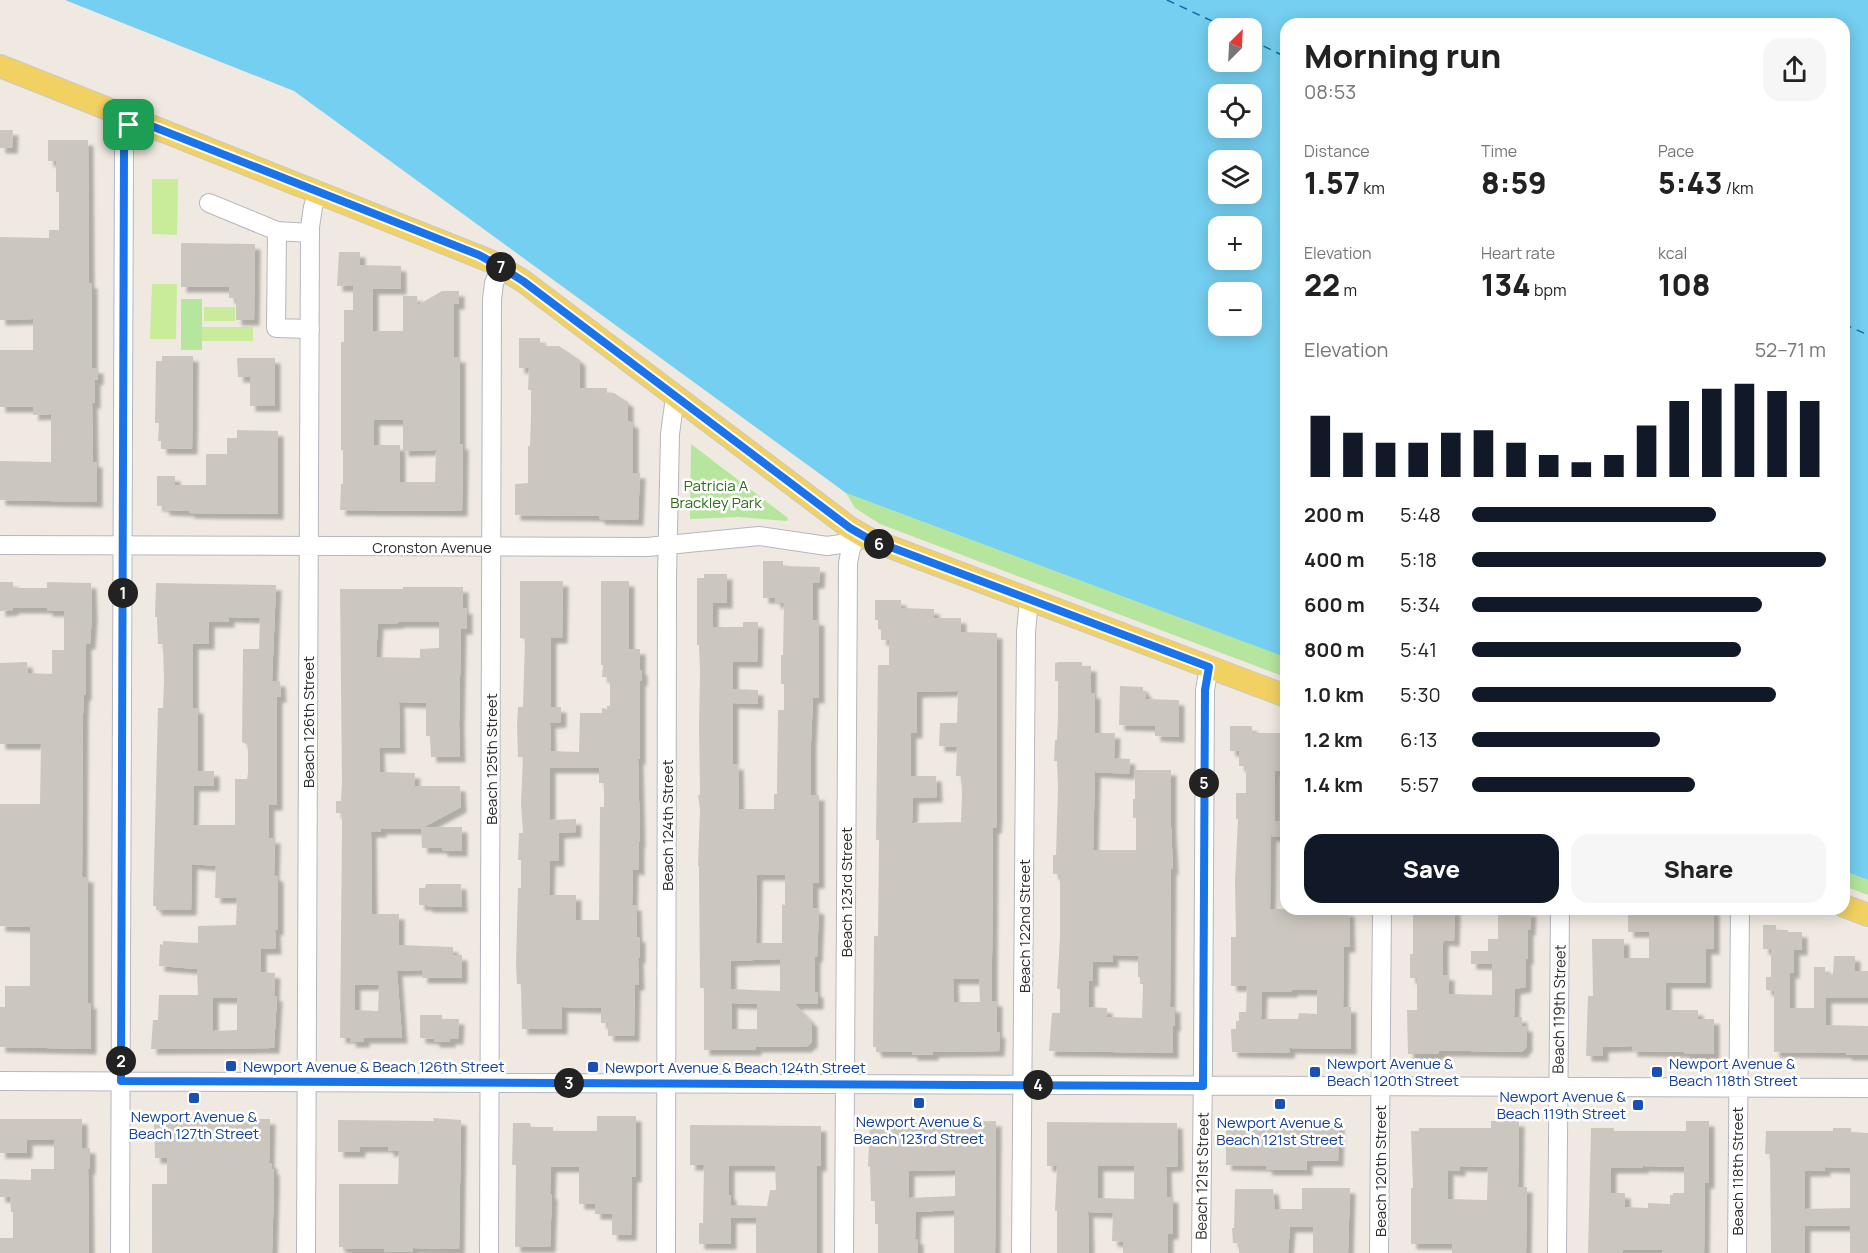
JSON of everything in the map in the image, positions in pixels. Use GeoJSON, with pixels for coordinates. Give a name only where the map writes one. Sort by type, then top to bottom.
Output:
{"type":"FeatureCollection","features":[{"type":"Feature","properties":{"kind":"main road"},"geometry":{"type":"LineString","coordinates":[[0,66],[479,255],[501,267],[859,534],[879,544],[1280,694]]}},
{"type":"Feature","properties":{"kind":"main road"},"geometry":{"type":"LineString","coordinates":[[1850,908],[1868,915]]}},
{"type":"Feature","properties":{"kind":"street"},"geometry":{"type":"LineString","coordinates":[[120,1253],[124,150],[131,118]]}},
{"type":"Feature","properties":{"kind":"street","name":"Beach 126th Street"},"geometry":{"type":"LineString","coordinates":[[306,1253],[310,233],[311,215],[318,192]]}},
{"type":"Feature","properties":{"kind":"street"},"geometry":{"type":"LineString","coordinates":[[209,203],[277,231],[310,233]]}},
{"type":"Feature","properties":{"kind":"street"},"geometry":{"type":"LineString","coordinates":[[277,231],[276,328],[310,329]]}},
{"type":"Feature","properties":{"kind":"street","name":"Beach 125th Street"},"geometry":{"type":"LineString","coordinates":[[489,1253],[492,299],[494,283],[501,267]]}},
{"type":"Feature","properties":{"kind":"street","name":"Beach 124th Street"},"geometry":{"type":"LineString","coordinates":[[666,1253],[668,546],[670,434],[675,397]]}},
{"type":"Feature","properties":{"kind":"street","name":"Cronston Avenue"},"geometry":{"type":"LineString","coordinates":[[0,545],[668,546],[759,536],[834,545],[859,534]]}},
{"type":"Feature","properties":{"kind":"street","name":"Beach 123rd Street"},"geometry":{"type":"LineString","coordinates":[[844,1253],[848,563],[851,548],[859,534]]}},
{"type":"Feature","properties":{"kind":"street","name":"Beach 122nd Street"},"geometry":{"type":"LineString","coordinates":[[1021,1253],[1026,632],[1029,600]]}},
{"type":"Feature","properties":{"kind":"street","name":"Beach 121st Street"},"geometry":{"type":"LineString","coordinates":[[1201,1253],[1205,690],[1209,667]]}},
{"type":"Feature","properties":{"kind":"street","name":"Beach 120th Street"},"geometry":{"type":"LineString","coordinates":[[1379,1253],[1382,915]]}},
{"type":"Feature","properties":{"kind":"street","name":"Beach 119th Street"},"geometry":{"type":"LineString","coordinates":[[1557,1253],[1560,915]]}},
{"type":"Feature","properties":{"kind":"street","name":"Beach 118th Street"},"geometry":{"type":"LineString","coordinates":[[1737,1253],[1740,915]]}},
{"type":"Feature","properties":{"kind":"street"},"geometry":{"type":"LineString","coordinates":[[0,1081],[1868,1088]]}},
{"type":"Feature","properties":{"kind":"green space"},"geometry":{"type":"Polygon","coordinates":[[[152,179],[178,179],[177,235],[152,234],[152,179]]]}},
{"type":"Feature","properties":{"kind":"green space"},"geometry":{"type":"Polygon","coordinates":[[[152,284],[177,284],[176,339],[150,339],[152,284]]]}},
{"type":"Feature","properties":{"kind":"green space"},"geometry":{"type":"Polygon","coordinates":[[[181,299],[202,299],[202,350],[181,350],[181,299]]]}},
{"type":"Feature","properties":{"kind":"green space"},"geometry":{"type":"Polygon","coordinates":[[[204,307],[235,307],[235,321],[204,321],[204,307]]]}},
{"type":"Feature","properties":{"kind":"green space"},"geometry":{"type":"Polygon","coordinates":[[[202,327],[253,327],[253,341],[202,341],[202,327]]]}},
{"type":"Feature","properties":{"kind":"green space","name":"Patricia A Brackley Park"},"geometry":{"type":"Polygon","coordinates":[[[691,444],[788,518],[787,521],[738,517],[690,519],[691,444]]]}},
{"type":"Feature","properties":{"kind":"green space"},"geometry":{"type":"Polygon","coordinates":[[[846,493],[1280,655],[1280,675],[880,524],[855,508],[846,493]]]}},
{"type":"Feature","properties":{"kind":"green space"},"geometry":{"type":"Polygon","coordinates":[[[1850,873],[1868,880],[1868,895],[1850,888],[1850,873]]]}},
{"type":"Feature","properties":{"kind":"water"},"geometry":{"type":"Polygon","coordinates":[[[65,0],[1868,0],[1868,880],[1850,873],[1850,18],[1280,18],[1280,655],[846,493],[294,91],[65,0]]]}},
{"type":"Feature","properties":{"kind":"building"},"geometry":{"type":"Polygon","coordinates":[[[0,130],[13,130],[12,148],[0,148],[0,130]]]}},
{"type":"Feature","properties":{"kind":"building"},"geometry":{"type":"Polygon","coordinates":[[[48,140],[88,140],[92,368],[98,368],[98,379],[95,380],[95,403],[92,403],[93,462],[97,462],[97,502],[0,500],[0,461],[51,462],[51,414],[33,415],[33,407],[0,407],[0,350],[33,350],[33,319],[0,320],[0,237],[49,238],[49,230],[59,230],[56,161],[48,161],[48,140]]]}},
{"type":"Feature","properties":{"kind":"building"},"geometry":{"type":"Polygon","coordinates":[[[181,243],[255,244],[254,320],[236,320],[236,298],[229,298],[229,287],[181,287],[181,243]]]}},
{"type":"Feature","properties":{"kind":"building"},"geometry":{"type":"Polygon","coordinates":[[[339,252],[360,252],[360,265],[401,266],[401,289],[373,289],[373,331],[403,331],[403,296],[417,296],[418,305],[442,291],[459,291],[459,304],[454,304],[454,357],[460,357],[460,444],[463,444],[462,511],[340,510],[341,484],[343,484],[341,342],[344,342],[344,310],[353,310],[353,286],[337,286],[339,252]],[[374,420],[374,445],[400,445],[400,482],[435,482],[436,450],[403,451],[403,420],[374,420]]]}},
{"type":"Feature","properties":{"kind":"building"},"geometry":{"type":"Polygon","coordinates":[[[519,338],[540,338],[540,343],[545,343],[545,346],[559,346],[580,360],[580,388],[607,388],[607,393],[614,393],[628,402],[628,421],[633,423],[633,473],[640,473],[638,520],[599,519],[599,516],[515,515],[515,484],[528,483],[531,416],[531,390],[528,390],[529,368],[519,368],[519,338]]]}},
{"type":"Feature","properties":{"kind":"building"},"geometry":{"type":"Polygon","coordinates":[[[162,356],[193,356],[192,449],[161,449],[161,441],[158,441],[159,423],[155,423],[156,361],[162,361],[162,356]]]}},
{"type":"Feature","properties":{"kind":"building"},"geometry":{"type":"Polygon","coordinates":[[[237,358],[275,358],[275,406],[250,406],[250,377],[238,377],[237,358]]]}},
{"type":"Feature","properties":{"kind":"building"},"geometry":{"type":"Polygon","coordinates":[[[237,430],[278,431],[278,514],[189,513],[189,511],[164,510],[164,506],[157,506],[157,476],[175,476],[175,485],[206,485],[206,454],[227,454],[227,438],[237,438],[237,430]]]}},
{"type":"Feature","properties":{"kind":"building"},"geometry":{"type":"Polygon","coordinates":[[[763,561],[783,561],[783,566],[820,567],[819,583],[813,583],[813,620],[819,620],[819,698],[813,698],[811,742],[811,795],[819,795],[819,883],[813,883],[813,908],[819,909],[817,957],[815,957],[815,992],[818,992],[818,1004],[795,1004],[812,1022],[812,1042],[806,1047],[704,1050],[704,988],[700,988],[698,866],[700,672],[699,645],[697,645],[697,578],[704,578],[704,574],[727,574],[727,603],[713,603],[713,627],[743,627],[743,622],[758,622],[757,662],[733,662],[733,689],[758,690],[758,704],[733,703],[733,765],[738,764],[739,809],[774,809],[774,794],[777,794],[778,710],[784,710],[781,655],[783,655],[784,603],[775,603],[775,598],[763,598],[763,561]],[[757,875],[756,943],[782,943],[785,875],[757,875]],[[780,959],[731,961],[731,989],[780,991],[780,959]],[[732,1003],[732,1029],[757,1029],[757,1004],[732,1003]]]}},
{"type":"Feature","properties":{"kind":"building"},"geometry":{"type":"Polygon","coordinates":[[[520,581],[563,581],[562,638],[551,638],[551,707],[561,707],[561,722],[550,723],[551,751],[579,752],[580,713],[602,713],[602,708],[607,709],[607,706],[610,706],[610,681],[607,681],[607,677],[602,677],[603,665],[601,665],[601,581],[629,581],[629,649],[640,649],[640,670],[642,670],[640,759],[638,759],[639,870],[633,869],[632,905],[636,905],[637,937],[640,937],[639,985],[635,985],[634,1036],[608,1036],[608,1023],[601,1023],[601,1008],[562,1007],[562,1029],[522,1029],[521,984],[517,984],[516,964],[518,888],[521,888],[521,860],[518,860],[519,833],[523,833],[521,804],[523,757],[518,757],[517,726],[518,707],[523,707],[525,639],[520,638],[520,581]],[[550,768],[550,820],[576,819],[576,832],[559,833],[559,861],[550,861],[549,895],[576,895],[576,920],[599,920],[600,807],[604,807],[604,783],[599,783],[599,768],[550,768]]]}},
{"type":"Feature","properties":{"kind":"building"},"geometry":{"type":"Polygon","coordinates":[[[0,582],[13,582],[13,588],[47,588],[47,582],[91,583],[92,615],[90,644],[86,644],[86,695],[84,695],[83,714],[82,875],[88,877],[88,1003],[91,1003],[91,1049],[0,1047],[0,1007],[5,1007],[5,986],[30,986],[30,927],[0,926],[0,804],[40,804],[41,744],[0,744],[0,663],[27,662],[28,673],[52,674],[52,650],[64,650],[64,611],[47,611],[47,608],[13,608],[13,610],[0,611],[0,582]]]}},
{"type":"Feature","properties":{"kind":"building"},"geometry":{"type":"Polygon","coordinates":[[[156,583],[276,585],[272,681],[280,681],[281,697],[277,697],[277,805],[269,805],[269,838],[275,838],[274,875],[278,877],[278,930],[275,930],[276,949],[261,949],[261,972],[275,973],[274,996],[277,996],[274,1048],[151,1049],[153,1020],[158,1020],[159,995],[198,995],[197,969],[159,966],[160,944],[163,945],[163,941],[198,943],[198,926],[236,925],[237,898],[215,898],[216,866],[192,864],[191,910],[156,910],[156,906],[153,906],[158,708],[163,708],[164,681],[163,644],[158,644],[157,617],[155,617],[156,583]],[[229,617],[229,622],[209,622],[209,644],[193,644],[193,708],[198,708],[198,771],[214,771],[214,786],[194,786],[193,825],[235,825],[235,779],[247,779],[248,745],[242,742],[243,649],[259,649],[260,618],[229,617]],[[213,998],[213,1031],[237,1030],[237,998],[213,998]]]}},
{"type":"Feature","properties":{"kind":"building"},"geometry":{"type":"Polygon","coordinates":[[[403,587],[463,587],[463,609],[467,608],[467,629],[461,629],[460,757],[431,757],[430,736],[426,736],[426,703],[399,702],[400,748],[379,748],[380,772],[415,773],[414,786],[460,786],[461,807],[424,827],[462,827],[462,851],[422,848],[421,829],[381,829],[381,832],[371,832],[372,914],[399,914],[399,945],[453,947],[453,955],[462,955],[462,978],[422,978],[422,970],[397,971],[402,1038],[364,1038],[364,1042],[350,1042],[351,1038],[340,1038],[342,813],[336,813],[336,801],[341,801],[342,781],[340,589],[403,589],[403,587]],[[439,622],[378,624],[376,657],[420,658],[420,649],[439,648],[439,622]],[[355,985],[355,1010],[378,1011],[379,985],[355,985]]]}},
{"type":"Feature","properties":{"kind":"building"},"geometry":{"type":"Polygon","coordinates":[[[875,600],[901,600],[901,608],[934,609],[934,618],[961,618],[961,632],[997,633],[997,813],[996,828],[993,828],[992,1001],[997,1001],[999,1051],[933,1052],[933,1055],[912,1055],[912,1052],[876,1052],[876,1047],[873,1047],[874,936],[878,936],[879,840],[876,840],[878,665],[889,665],[889,640],[881,640],[878,620],[875,620],[875,600]],[[958,691],[917,692],[917,733],[911,733],[911,776],[936,776],[937,797],[913,798],[912,823],[961,822],[961,776],[956,776],[957,747],[939,746],[940,723],[957,723],[958,691]],[[953,979],[954,1002],[980,1002],[979,979],[953,979]]]}},
{"type":"Feature","properties":{"kind":"building"},"geometry":{"type":"Polygon","coordinates":[[[1082,662],[1082,666],[1091,666],[1091,693],[1095,693],[1095,733],[1115,733],[1114,758],[1130,759],[1129,774],[1095,772],[1093,850],[1136,850],[1136,818],[1133,818],[1135,770],[1171,770],[1173,869],[1171,869],[1170,1007],[1175,1007],[1173,1053],[1049,1051],[1052,1013],[1060,1013],[1060,989],[1057,989],[1060,874],[1053,874],[1053,855],[1056,855],[1058,787],[1057,761],[1054,761],[1058,715],[1058,681],[1055,681],[1055,663],[1082,662]],[[1113,955],[1113,962],[1093,962],[1093,981],[1089,981],[1089,1007],[1107,1008],[1107,1017],[1142,1018],[1143,984],[1140,984],[1140,977],[1138,977],[1138,956],[1113,955]]]}},
{"type":"Feature","properties":{"kind":"building"},"geometry":{"type":"Polygon","coordinates":[[[1120,686],[1143,687],[1143,691],[1146,691],[1145,699],[1179,700],[1179,737],[1155,736],[1155,726],[1119,725],[1120,686]]]}},
{"type":"Feature","properties":{"kind":"building"},"geometry":{"type":"Polygon","coordinates":[[[1230,726],[1252,726],[1252,733],[1280,733],[1280,771],[1275,771],[1275,821],[1280,821],[1280,837],[1271,836],[1270,909],[1280,909],[1280,915],[1349,915],[1350,947],[1344,947],[1343,1007],[1351,1007],[1351,1049],[1290,1048],[1289,1053],[1232,1052],[1231,1029],[1236,1029],[1239,1012],[1246,1012],[1247,986],[1231,986],[1231,937],[1236,937],[1235,881],[1238,819],[1236,819],[1236,793],[1246,793],[1246,766],[1239,766],[1239,751],[1230,751],[1230,726]],[[1317,990],[1262,992],[1261,1019],[1298,1019],[1299,1013],[1317,1014],[1317,990]]]}},
{"type":"Feature","properties":{"kind":"building"},"geometry":{"type":"Polygon","coordinates":[[[426,884],[461,884],[462,907],[419,905],[419,888],[425,888],[426,884]]]}},
{"type":"Feature","properties":{"kind":"building"},"geometry":{"type":"Polygon","coordinates":[[[1413,915],[1455,915],[1454,941],[1444,940],[1443,943],[1443,975],[1449,975],[1449,994],[1492,995],[1492,964],[1471,964],[1471,951],[1488,951],[1488,939],[1498,939],[1498,915],[1531,915],[1530,930],[1528,930],[1528,959],[1526,959],[1526,987],[1515,989],[1514,1017],[1522,1017],[1522,1026],[1527,1026],[1527,1046],[1522,1052],[1439,1051],[1439,1054],[1408,1054],[1407,1010],[1417,1010],[1417,978],[1410,978],[1410,954],[1413,954],[1413,915]]]}},
{"type":"Feature","properties":{"kind":"building"},"geometry":{"type":"Polygon","coordinates":[[[1628,915],[1714,915],[1714,949],[1706,949],[1706,983],[1666,983],[1666,1010],[1698,1010],[1698,1019],[1714,1019],[1714,1054],[1632,1051],[1632,1046],[1603,1047],[1603,1056],[1586,1056],[1588,996],[1593,996],[1592,939],[1624,939],[1624,958],[1649,958],[1649,932],[1628,932],[1628,915]]]}},
{"type":"Feature","properties":{"kind":"building"},"geometry":{"type":"Polygon","coordinates":[[[1763,925],[1776,925],[1776,930],[1802,932],[1802,950],[1794,950],[1794,973],[1790,973],[1790,1008],[1814,1008],[1814,967],[1825,967],[1825,974],[1833,974],[1834,956],[1855,956],[1855,971],[1868,971],[1868,998],[1826,998],[1826,1025],[1868,1026],[1868,1055],[1774,1052],[1774,991],[1766,990],[1766,977],[1771,977],[1771,949],[1763,949],[1763,925]]]}},
{"type":"Feature","properties":{"kind":"building"},"geometry":{"type":"Polygon","coordinates":[[[420,1015],[442,1015],[442,1019],[459,1019],[458,1039],[450,1039],[450,1042],[434,1042],[434,1039],[420,1038],[420,1015]]]}},
{"type":"Feature","properties":{"kind":"building"},"geometry":{"type":"Polygon","coordinates":[[[597,1116],[636,1116],[636,1177],[632,1177],[631,1235],[612,1235],[612,1214],[595,1214],[595,1204],[579,1204],[579,1167],[551,1167],[550,1247],[515,1247],[516,1165],[512,1165],[513,1123],[530,1123],[531,1127],[553,1127],[553,1131],[597,1131],[597,1116]]]}},
{"type":"Feature","properties":{"kind":"building"},"geometry":{"type":"Polygon","coordinates":[[[154,1118],[270,1119],[269,1163],[272,1163],[274,1170],[272,1253],[152,1253],[152,1184],[167,1184],[167,1158],[155,1158],[154,1118]]]}},
{"type":"Feature","properties":{"kind":"building"},"geometry":{"type":"Polygon","coordinates":[[[433,1118],[461,1120],[459,1249],[413,1248],[413,1252],[384,1252],[384,1249],[343,1249],[339,1247],[339,1184],[398,1184],[399,1151],[388,1151],[388,1147],[360,1147],[360,1152],[338,1152],[338,1120],[434,1121],[433,1118]]]}},
{"type":"Feature","properties":{"kind":"building"},"geometry":{"type":"Polygon","coordinates":[[[0,1119],[82,1119],[82,1148],[90,1148],[89,1253],[0,1253],[0,1238],[13,1238],[13,1212],[11,1212],[10,1197],[0,1197],[0,1179],[31,1180],[31,1169],[54,1169],[54,1140],[27,1140],[27,1153],[0,1153],[0,1119]]]}},
{"type":"Feature","properties":{"kind":"building"},"geometry":{"type":"Polygon","coordinates":[[[870,1121],[890,1121],[891,1127],[915,1127],[915,1123],[955,1125],[955,1122],[996,1121],[995,1253],[954,1253],[954,1210],[916,1212],[915,1239],[918,1239],[918,1253],[878,1253],[878,1224],[875,1224],[875,1201],[871,1201],[870,1166],[868,1167],[870,1121]],[[955,1170],[909,1171],[909,1198],[955,1196],[955,1170]]]}},
{"type":"Feature","properties":{"kind":"building"},"geometry":{"type":"Polygon","coordinates":[[[1491,1121],[1519,1121],[1518,1187],[1527,1187],[1526,1253],[1452,1253],[1452,1244],[1411,1244],[1411,1188],[1413,1188],[1411,1131],[1419,1131],[1419,1128],[1491,1128],[1491,1121]],[[1460,1166],[1460,1171],[1448,1170],[1448,1199],[1487,1200],[1488,1167],[1460,1166]]]}},
{"type":"Feature","properties":{"kind":"building"},"geometry":{"type":"Polygon","coordinates":[[[1686,1121],[1709,1121],[1709,1183],[1705,1183],[1704,1253],[1623,1250],[1623,1253],[1588,1253],[1591,1128],[1614,1128],[1614,1131],[1686,1131],[1686,1121]],[[1684,1167],[1611,1168],[1611,1193],[1625,1193],[1625,1207],[1648,1208],[1648,1203],[1670,1204],[1670,1195],[1684,1193],[1684,1167]]]}},
{"type":"Feature","properties":{"kind":"building"},"geometry":{"type":"Polygon","coordinates":[[[1047,1122],[1177,1123],[1178,1166],[1166,1167],[1167,1197],[1173,1197],[1173,1234],[1168,1234],[1168,1253],[1123,1253],[1123,1242],[1112,1241],[1113,1213],[1088,1212],[1089,1253],[1057,1253],[1057,1211],[1055,1211],[1057,1166],[1047,1166],[1047,1122]],[[1098,1166],[1098,1198],[1134,1199],[1134,1166],[1098,1166]]]}},
{"type":"Feature","properties":{"kind":"building"},"geometry":{"type":"Polygon","coordinates":[[[1321,1123],[1339,1124],[1338,1161],[1307,1161],[1307,1170],[1266,1170],[1267,1166],[1226,1165],[1226,1126],[1292,1129],[1321,1128],[1321,1123]]]}},
{"type":"Feature","properties":{"kind":"building"},"geometry":{"type":"Polygon","coordinates":[[[690,1125],[821,1126],[821,1166],[817,1166],[817,1253],[756,1253],[756,1218],[731,1218],[731,1244],[699,1244],[699,1223],[703,1223],[704,1165],[690,1165],[690,1125]],[[729,1166],[731,1205],[767,1206],[770,1190],[776,1190],[775,1166],[729,1166]]]}},
{"type":"Feature","properties":{"kind":"building"},"geometry":{"type":"Polygon","coordinates":[[[1833,1128],[1851,1128],[1851,1132],[1868,1133],[1868,1253],[1850,1253],[1850,1226],[1805,1226],[1805,1253],[1771,1253],[1770,1154],[1765,1154],[1766,1131],[1833,1131],[1833,1128]],[[1825,1167],[1825,1171],[1805,1171],[1805,1209],[1850,1208],[1850,1168],[1825,1167]]]}},
{"type":"Feature","properties":{"kind":"building"},"geometry":{"type":"Polygon","coordinates":[[[1302,1188],[1350,1188],[1348,1253],[1313,1253],[1313,1227],[1290,1227],[1288,1253],[1239,1253],[1239,1243],[1233,1243],[1232,1228],[1234,1228],[1235,1189],[1273,1189],[1275,1209],[1302,1209],[1302,1188]]]}},
{"type":"Feature","properties":{"kind":"ferry route"},"geometry":{"type":"LineString","coordinates":[[1167,0],[1208,19]]}},
{"type":"Feature","properties":{"kind":"ferry route"},"geometry":{"type":"LineString","coordinates":[[1262,45],[1280,54]]}},
{"type":"Feature","properties":{"kind":"ferry route"},"geometry":{"type":"LineString","coordinates":[[1850,327],[1868,335]]}},
{"type":"Feature","properties":{"kind":"place","name":"Newport Avenue & Beach 126th Street"},"geometry":{"type":"Point","coordinates":[231,1066]}},
{"type":"Feature","properties":{"kind":"place","name":"Newport Avenue & Beach 124th Street"},"geometry":{"type":"Point","coordinates":[593,1067]}},
{"type":"Feature","properties":{"kind":"place","name":"Newport Avenue & Beach 120th Street"},"geometry":{"type":"Point","coordinates":[1315,1072]}},
{"type":"Feature","properties":{"kind":"place","name":"Newport Avenue & Beach 118th Street"},"geometry":{"type":"Point","coordinates":[1657,1072]}},
{"type":"Feature","properties":{"kind":"place","name":"Newport Avenue & Beach 127th Street"},"geometry":{"type":"Point","coordinates":[194,1098]}},
{"type":"Feature","properties":{"kind":"place","name":"Newport Avenue & Beach 123rd Street"},"geometry":{"type":"Point","coordinates":[919,1103]}},
{"type":"Feature","properties":{"kind":"place","name":"Newport Avenue & Beach 121st Street"},"geometry":{"type":"Point","coordinates":[1280,1104]}},
{"type":"Feature","properties":{"kind":"place","name":"Newport Avenue & Beach 119th Street"},"geometry":{"type":"Point","coordinates":[1638,1105]}},
{"type":"Feature","properties":{"kind":"route"},"geometry":{"type":"LineString","coordinates":[[131,118],[479,255],[523,281],[859,534],[879,544],[1209,667],[1205,690],[1203,1086],[121,1081],[124,150],[129,125],[131,118]]}}]}
